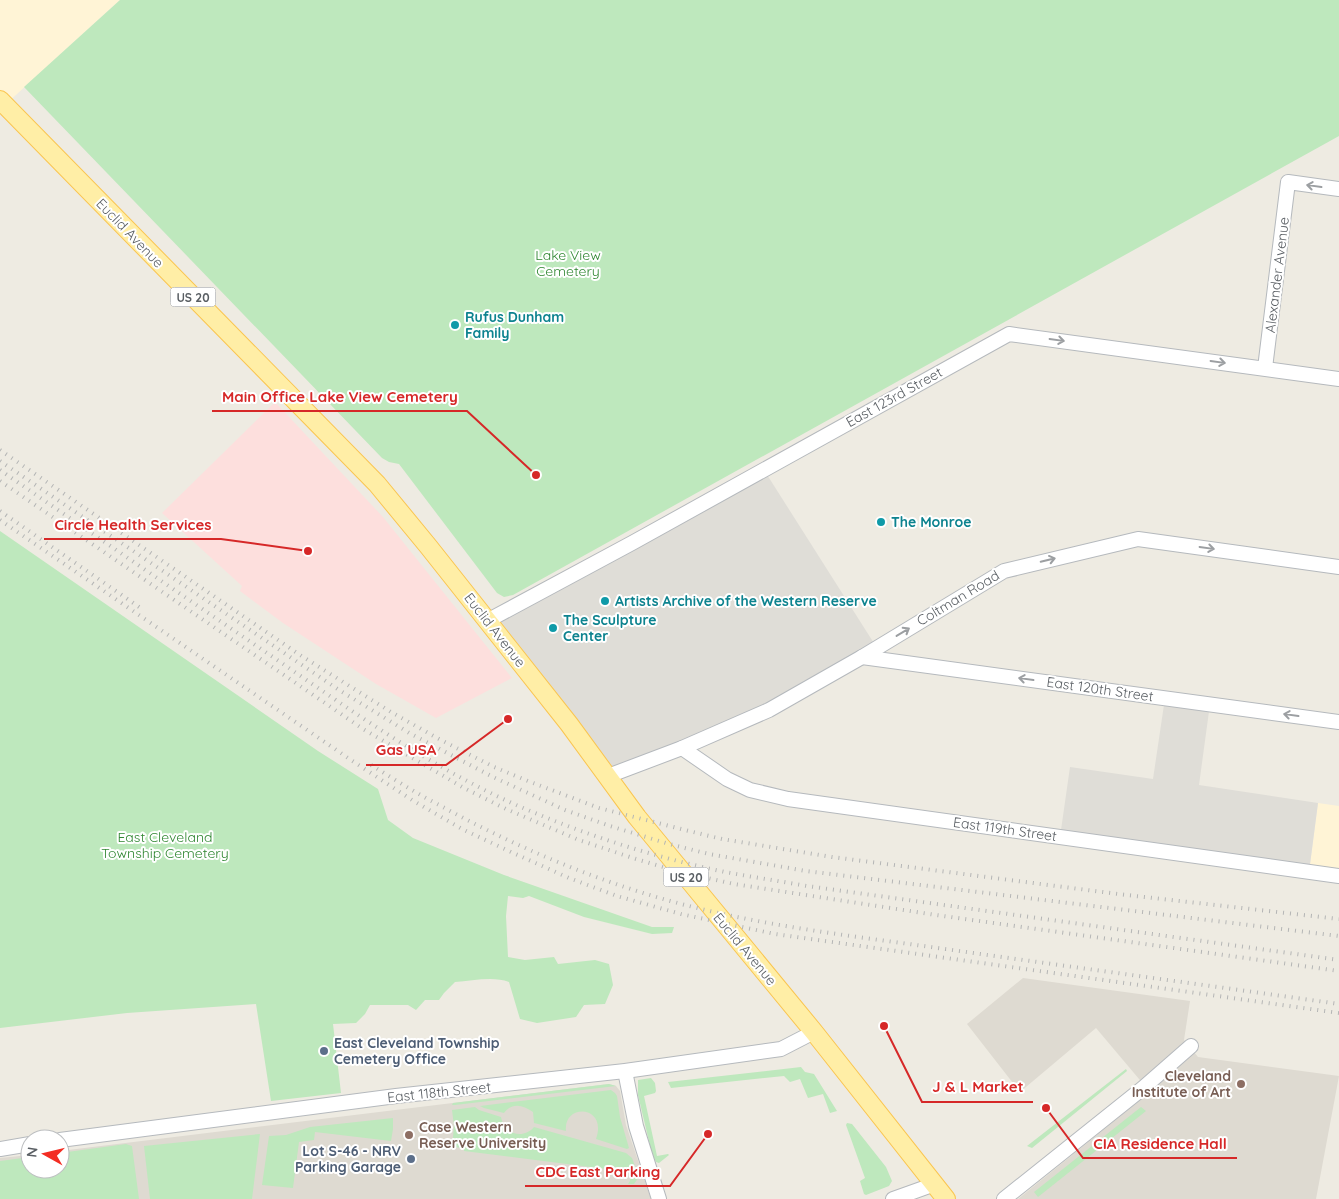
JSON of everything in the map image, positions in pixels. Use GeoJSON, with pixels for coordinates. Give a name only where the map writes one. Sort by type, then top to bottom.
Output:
{"type":"FeatureCollection","features":[{"type":"Feature","properties":{"kind":"main road","name":"Euclid Avenue"},"geometry":{"type":"LineString","coordinates":[[0,100],[377,484],[569,724],[636,817],[814,1032],[946,1199]]}},
{"type":"Feature","properties":{"kind":"street","name":"Alexander Avenue"},"geometry":{"type":"LineString","coordinates":[[1265,368],[1288,182],[1339,189]]}},
{"type":"Feature","properties":{"kind":"street","name":"East 123rd Street"},"geometry":{"type":"LineString","coordinates":[[488,621],[1009,334],[1339,379]]}},
{"type":"Feature","properties":{"kind":"street","name":"Coltman Road"},"geometry":{"type":"LineString","coordinates":[[608,776],[682,748],[769,710],[862,657],[1004,571],[1138,539],[1339,567]]}},
{"type":"Feature","properties":{"kind":"street","name":"East 120th Street"},"geometry":{"type":"LineString","coordinates":[[862,657],[1339,722]]}},
{"type":"Feature","properties":{"kind":"street","name":"East 119th Street"},"geometry":{"type":"LineString","coordinates":[[682,748],[727,779],[750,790],[788,799],[1339,876]]}},
{"type":"Feature","properties":{"kind":"street","name":"East 118th Street"},"geometry":{"type":"LineString","coordinates":[[70,1139],[396,1096],[625,1071],[781,1049],[814,1032]]}},
{"type":"Feature","properties":{"kind":"street"},"geometry":{"type":"LineString","coordinates":[[1004,1199],[1143,1088],[1191,1046]]}},
{"type":"Feature","properties":{"kind":"street"},"geometry":{"type":"LineString","coordinates":[[625,1071],[640,1142],[659,1199]]}},
{"type":"Feature","properties":{"kind":"street"},"geometry":{"type":"LineString","coordinates":[[0,1149],[20,1146]]}},
{"type":"Feature","properties":{"kind":"street"},"geometry":{"type":"LineString","coordinates":[[893,1199],[935,1184]]}},
{"type":"Feature","properties":{"kind":"shaded area"},"geometry":{"type":"Polygon","coordinates":[[[0,0],[120,0],[5,105],[0,100],[0,0]]]}},
{"type":"Feature","properties":{"kind":"shaded area"},"geometry":{"type":"Polygon","coordinates":[[[275,402],[383,517],[512,678],[436,718],[376,684],[283,623],[240,591],[242,586],[162,513],[275,402]]]}},
{"type":"Feature","properties":{"kind":"shaded area"},"geometry":{"type":"Polygon","coordinates":[[[764,470],[877,648],[769,710],[608,776],[487,621],[764,470]]]}},
{"type":"Feature","properties":{"kind":"shaded area"},"geometry":{"type":"Polygon","coordinates":[[[1165,698],[1210,704],[1199,785],[1318,803],[1309,872],[1060,837],[1070,767],[1153,779],[1165,698]]]}},
{"type":"Feature","properties":{"kind":"shaded area"},"geometry":{"type":"Polygon","coordinates":[[[1318,803],[1339,806],[1339,876],[1309,872],[1318,803]]]}},
{"type":"Feature","properties":{"kind":"shaded area","name":"Cleveland Institute of Art"},"geometry":{"type":"Polygon","coordinates":[[[1023,978],[1190,1001],[1184,1040],[1198,1057],[1339,1076],[1316,1199],[1018,1199],[1150,1092],[1096,1028],[1020,1092],[967,1024],[1023,978]]]}},
{"type":"Feature","properties":{"kind":"shaded area","name":"Case Western Reserve University"},"geometry":{"type":"Polygon","coordinates":[[[609,1084],[616,1086],[620,1091],[626,1125],[651,1199],[0,1199],[0,1158],[20,1156],[20,1179],[70,1179],[70,1150],[609,1084]]]}},
{"type":"Feature","properties":{"kind":"green space","name":"Lake View Cemetery"},"geometry":{"type":"Polygon","coordinates":[[[120,0],[1339,0],[1339,136],[513,595],[504,597],[497,593],[399,464],[382,458],[24,87],[120,0]]]}},
{"type":"Feature","properties":{"kind":"green space","name":"East Cleveland Township Cemetery"},"geometry":{"type":"Polygon","coordinates":[[[0,531],[318,751],[378,789],[388,820],[413,838],[504,875],[652,927],[674,927],[672,933],[652,934],[584,917],[529,896],[523,898],[508,896],[506,916],[508,957],[525,960],[554,957],[558,964],[595,960],[609,964],[613,985],[605,1004],[584,1005],[576,1017],[537,1023],[520,1019],[509,982],[489,979],[455,982],[439,1000],[425,1000],[416,1010],[408,1005],[370,1005],[365,1014],[356,1023],[333,1024],[341,1093],[271,1101],[256,1004],[127,1013],[0,1028],[0,531]]]}},
{"type":"Feature","properties":{"kind":"green space"},"geometry":{"type":"Polygon","coordinates":[[[801,1067],[805,1072],[814,1074],[837,1111],[830,1113],[823,1094],[808,1098],[800,1079],[790,1082],[784,1076],[671,1088],[668,1082],[801,1067]]]}},
{"type":"Feature","properties":{"kind":"green space"},"geometry":{"type":"Polygon","coordinates":[[[1126,1069],[1127,1071],[1032,1148],[1027,1146],[1126,1069]]]}},
{"type":"Feature","properties":{"kind":"green space"},"geometry":{"type":"Polygon","coordinates":[[[651,1078],[655,1083],[656,1091],[644,1096],[657,1156],[669,1155],[659,1163],[656,1162],[652,1154],[638,1095],[638,1080],[651,1078]]]}},
{"type":"Feature","properties":{"kind":"green space"},"geometry":{"type":"Polygon","coordinates":[[[609,1084],[616,1086],[452,1105],[453,1103],[609,1084]]]}},
{"type":"Feature","properties":{"kind":"green space"},"geometry":{"type":"Polygon","coordinates":[[[611,1090],[617,1096],[620,1117],[629,1148],[627,1149],[596,1139],[598,1128],[596,1119],[591,1114],[577,1112],[571,1116],[567,1122],[566,1131],[534,1123],[533,1112],[522,1106],[510,1107],[504,1113],[480,1106],[611,1090]]]}},
{"type":"Feature","properties":{"kind":"green space"},"geometry":{"type":"Polygon","coordinates":[[[475,1107],[501,1117],[506,1128],[514,1133],[525,1133],[534,1127],[626,1153],[632,1158],[639,1177],[634,1184],[628,1184],[631,1169],[614,1167],[614,1170],[464,1151],[464,1148],[452,1147],[454,1126],[452,1110],[475,1107]]]}},
{"type":"Feature","properties":{"kind":"green space"},"geometry":{"type":"Polygon","coordinates":[[[1141,1107],[1146,1111],[1038,1197],[1034,1192],[1141,1107]]]}},
{"type":"Feature","properties":{"kind":"green space"},"geometry":{"type":"Polygon","coordinates":[[[393,1118],[391,1141],[315,1132],[314,1140],[299,1142],[293,1188],[262,1185],[269,1136],[286,1135],[310,1127],[393,1118]]]}},
{"type":"Feature","properties":{"kind":"green space"},"geometry":{"type":"Polygon","coordinates":[[[847,1123],[852,1124],[886,1167],[892,1181],[889,1186],[866,1195],[864,1194],[860,1181],[865,1178],[846,1125],[847,1123]]]}},
{"type":"Feature","properties":{"kind":"green space"},"geometry":{"type":"Polygon","coordinates":[[[260,1134],[252,1199],[150,1199],[144,1146],[260,1134]]]}},
{"type":"Feature","properties":{"kind":"green space"},"geometry":{"type":"Polygon","coordinates":[[[126,1144],[132,1146],[139,1199],[0,1199],[0,1161],[20,1158],[20,1179],[70,1179],[70,1152],[126,1144]]]}},
{"type":"Feature","properties":{"kind":"railway"},"geometry":{"type":"LineString","coordinates":[[0,450],[300,655],[391,712],[494,767],[599,808],[722,839],[832,857],[1118,894],[1339,919]]}},
{"type":"Feature","properties":{"kind":"railway"},"geometry":{"type":"LineString","coordinates":[[0,461],[339,690],[411,734],[493,777],[565,810],[610,826],[709,854],[806,871],[1339,936]]}},
{"type":"Feature","properties":{"kind":"railway"},"geometry":{"type":"LineString","coordinates":[[0,470],[329,696],[419,754],[482,789],[514,804],[592,835],[698,866],[807,886],[1339,960]]}},
{"type":"Feature","properties":{"kind":"railway"},"geometry":{"type":"LineString","coordinates":[[0,481],[363,729],[464,788],[506,809],[579,840],[680,872],[734,884],[936,915],[1339,971]]}},
{"type":"Feature","properties":{"kind":"railway"},"geometry":{"type":"LineString","coordinates":[[0,511],[142,609]]}},
{"type":"Feature","properties":{"kind":"railway"},"geometry":{"type":"LineString","coordinates":[[0,520],[412,800],[462,829],[511,852],[569,878],[617,896],[681,914],[775,934],[1339,1013]]}},
{"type":"Feature","properties":{"kind":"railway"},"geometry":{"type":"LineString","coordinates":[[371,765],[432,801],[489,831],[539,854],[640,892],[713,912],[825,932],[1339,1004]]}},
{"type":"Feature","properties":{"kind":"place","name":"Rufus Dunham Family"},"geometry":{"type":"Point","coordinates":[455,325]}},
{"type":"Feature","properties":{"kind":"place","name":"Main Office Lake View Cemetery"},"geometry":{"type":"Point","coordinates":[536,475]}},
{"type":"Feature","properties":{"kind":"place","name":"The Monroe"},"geometry":{"type":"Point","coordinates":[881,522]}},
{"type":"Feature","properties":{"kind":"place","name":"Circle Health Services"},"geometry":{"type":"Point","coordinates":[308,551]}},
{"type":"Feature","properties":{"kind":"place","name":"Artists Archive of the Western Reserve"},"geometry":{"type":"Point","coordinates":[605,601]}},
{"type":"Feature","properties":{"kind":"place","name":"The Sculpture Center"},"geometry":{"type":"Point","coordinates":[553,628]}},
{"type":"Feature","properties":{"kind":"place","name":"Gas USA"},"geometry":{"type":"Point","coordinates":[508,719]}},
{"type":"Feature","properties":{"kind":"place","name":"J & L Market"},"geometry":{"type":"Point","coordinates":[884,1026]}},
{"type":"Feature","properties":{"kind":"place","name":"East Cleveland Township Cemetery Office"},"geometry":{"type":"Point","coordinates":[324,1051]}},
{"type":"Feature","properties":{"kind":"place","name":"Cleveland Institute of Art"},"geometry":{"type":"Point","coordinates":[1241,1084]}},
{"type":"Feature","properties":{"kind":"place","name":"CIA Residence Hall"},"geometry":{"type":"Point","coordinates":[1046,1108]}},
{"type":"Feature","properties":{"kind":"place","name":"CDC East Parking"},"geometry":{"type":"Point","coordinates":[708,1134]}},
{"type":"Feature","properties":{"kind":"place","name":"Case Western Reserve University"},"geometry":{"type":"Point","coordinates":[409,1135]}},
{"type":"Feature","properties":{"kind":"place","name":"Lot S-46 - NRV Parking Garage"},"geometry":{"type":"Point","coordinates":[411,1159]}}]}
